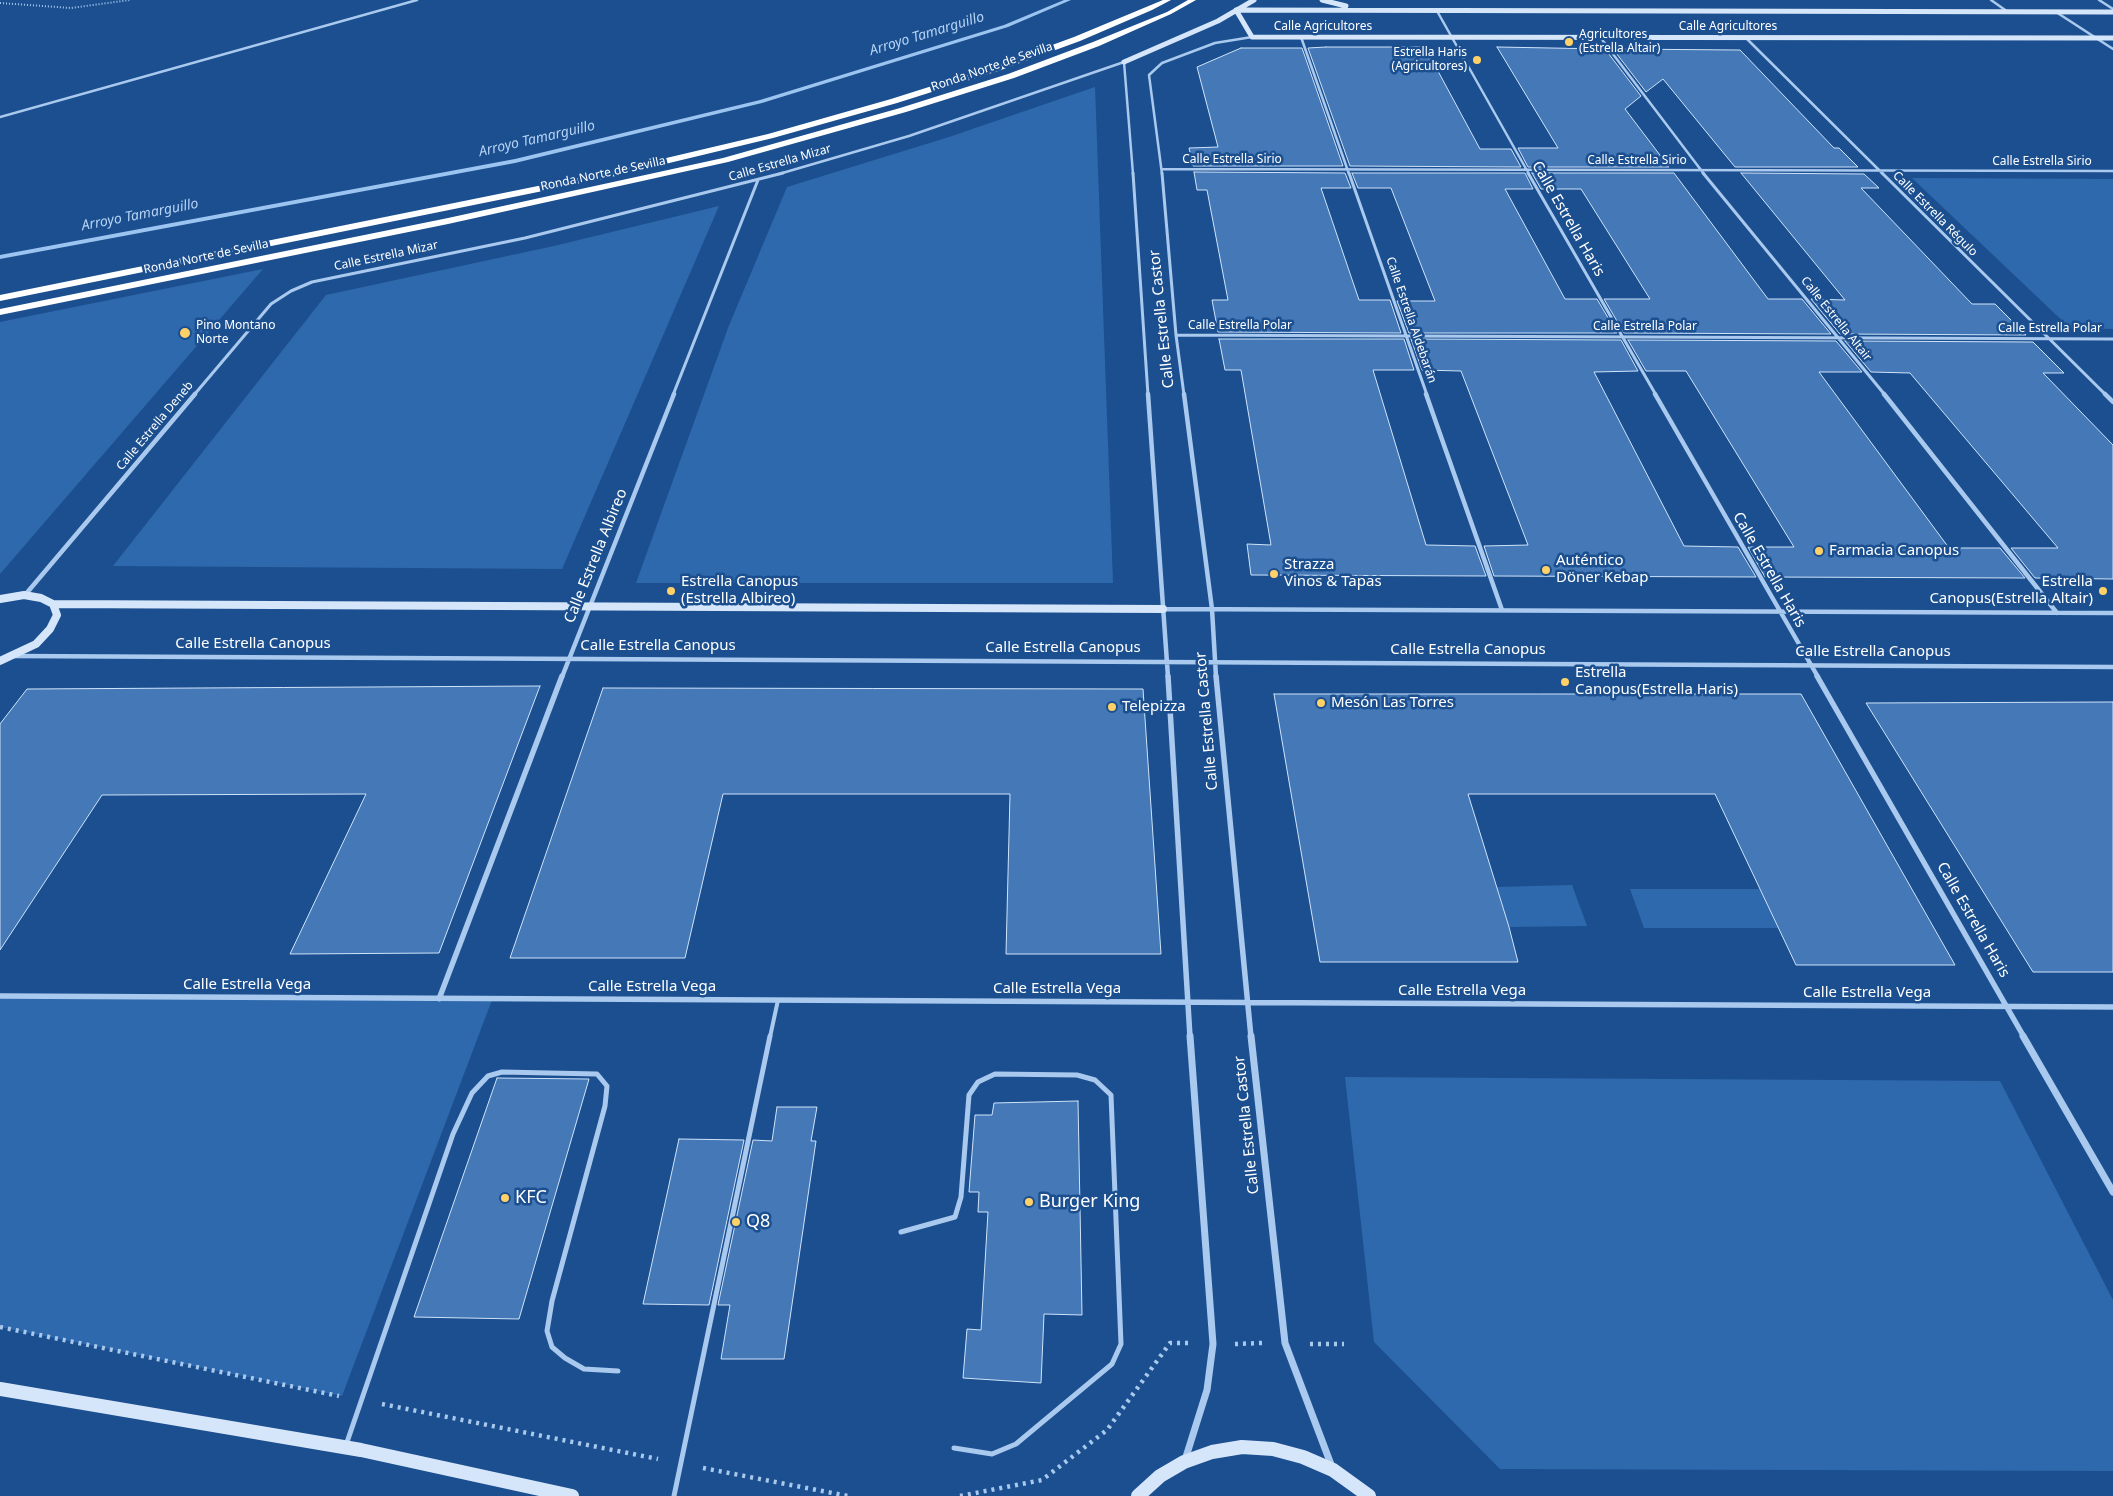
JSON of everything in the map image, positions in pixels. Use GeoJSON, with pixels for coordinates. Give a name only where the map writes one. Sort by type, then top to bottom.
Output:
{"type":"FeatureCollection","features":[{"type":"Feature","properties":{"kind":"highway","name":"Ronda Norte de Sevilla"},"geometry":{"type":"LineString","coordinates":[[0,298],[607,175],[770,136],[894,102],[995,69],[1077,39],[1168,0]]}},
{"type":"Feature","properties":{"kind":"highway","name":"Ronda Norte de Sevilla"},"geometry":{"type":"LineString","coordinates":[[0,312],[448,221],[725,160],[902,110],[1011,76],[1096,44],[1169,13],[1193,0]]}},
{"type":"Feature","properties":{"kind":"street"},"geometry":{"type":"LineString","coordinates":[[0,117],[417,0]]}},
{"type":"Feature","properties":{"kind":"street","name":"Calle Estrella Mizar"},"geometry":{"type":"LineString","coordinates":[[312,282],[524,238],[758,180],[909,136],[1124,62],[1218,21],[1254,0]]}},
{"type":"Feature","properties":{"kind":"street"},"geometry":{"type":"LineString","coordinates":[[1322,0],[1346,6],[1386,10]]}},
{"type":"Feature","properties":{"kind":"street"},"geometry":{"type":"LineString","coordinates":[[1991,0],[2008,12]]}},
{"type":"Feature","properties":{"kind":"street"},"geometry":{"type":"LineString","coordinates":[[2099,0],[2113,10]]}},
{"type":"Feature","properties":{"kind":"street"},"geometry":{"type":"LineString","coordinates":[[1236,10],[1252,37]]}},
{"type":"Feature","properties":{"kind":"street","name":"Calle Agricultores"},"geometry":{"type":"LineString","coordinates":[[1236,10],[2008,12],[2113,10]]}},
{"type":"Feature","properties":{"kind":"street","name":"Calle Estrella Haris"},"geometry":{"type":"LineString","coordinates":[[1437,11],[1526,170],[2113,1192]]}},
{"type":"Feature","properties":{"kind":"street"},"geometry":{"type":"LineString","coordinates":[[2056,12],[2113,49]]}},
{"type":"Feature","properties":{"kind":"street","name":"Calle Agricultores"},"geometry":{"type":"LineString","coordinates":[[1252,37],[2113,38]]}},
{"type":"Feature","properties":{"kind":"street","name":"Calle Estrella Castor"},"geometry":{"type":"LineString","coordinates":[[1252,37],[1215,43],[1162,63],[1149,75],[1162,169],[1176,335],[1212,609],[1215,662],[1247,1002],[1285,1343],[1333,1470]]}},
{"type":"Feature","properties":{"kind":"street","name":"Calle Estrella Aldebarán"},"geometry":{"type":"LineString","coordinates":[[1301,37],[1502,610]]}},
{"type":"Feature","properties":{"kind":"street","name":"Calle Estrella Altair"},"geometry":{"type":"LineString","coordinates":[[1600,37],[1701,170],[1840,338],[2057,613]]}},
{"type":"Feature","properties":{"kind":"street","name":"Calle Estrella Régulo"},"geometry":{"type":"LineString","coordinates":[[1745,38],[2113,402]]}},
{"type":"Feature","properties":{"kind":"street","name":"Calle Estrella Castor"},"geometry":{"type":"LineString","coordinates":[[1124,62],[1167,662],[1187,1001],[1213,1344],[1207,1390],[1184,1462]]}},
{"type":"Feature","properties":{"kind":"street","name":"Calle Estrella Sirio"},"geometry":{"type":"LineString","coordinates":[[1162,169],[2113,171]]}},
{"type":"Feature","properties":{"kind":"street","name":"Calle Estrella Albireo"},"geometry":{"type":"LineString","coordinates":[[439,999],[589,607],[758,180]]}},
{"type":"Feature","properties":{"kind":"street","name":"Calle Estrella Deneb"},"geometry":{"type":"LineString","coordinates":[[24,596],[272,304],[291,291],[312,282]]}},
{"type":"Feature","properties":{"kind":"street","name":"Calle Estrella Polar"},"geometry":{"type":"LineString","coordinates":[[1176,335],[2113,339]]}},
{"type":"Feature","properties":{"kind":"street"},"geometry":{"type":"LineString","coordinates":[[0,599],[24,596],[41,598],[53,604],[2113,613]]}},
{"type":"Feature","properties":{"kind":"street"},"geometry":{"type":"LineString","coordinates":[[0,661],[36,644],[50,630],[57,615],[53,604]]}},
{"type":"Feature","properties":{"kind":"street","name":"Calle Estrella Canopus"},"geometry":{"type":"LineString","coordinates":[[13,656],[2113,667]]}},
{"type":"Feature","properties":{"kind":"street","name":"Calle Estrella Vega"},"geometry":{"type":"LineString","coordinates":[[0,996],[2113,1007]]}},
{"type":"Feature","properties":{"kind":"street"},"geometry":{"type":"LineString","coordinates":[[0,1389],[345,1448],[572,1496]]}},
{"type":"Feature","properties":{"kind":"street"},"geometry":{"type":"LineString","coordinates":[[1138,1496],[1160,1476],[1184,1462],[1212,1452],[1250,1448],[1273,1449],[1303,1457],[1333,1470],[1369,1496]]}},
{"type":"Feature","properties":{"kind":"lane"},"geometry":{"type":"LineString","coordinates":[[674,1496],[778,1000]]}},
{"type":"Feature","properties":{"kind":"lane"},"geometry":{"type":"LineString","coordinates":[[345,1448],[453,1134],[472,1093],[488,1076],[502,1072],[597,1074],[607,1086],[605,1106],[552,1301],[547,1331],[552,1347],[564,1358],[584,1369],[618,1371]]}},
{"type":"Feature","properties":{"kind":"lane"},"geometry":{"type":"LineString","coordinates":[[902,1232],[955,1216],[961,1197],[969,1095],[978,1082],[994,1074],[1078,1075],[1095,1080],[1111,1095],[1121,1344],[1115,1358],[1112,1364],[1016,1444],[992,1454],[954,1448]]}},
{"type":"Feature","properties":{"kind":"path"},"geometry":{"type":"LineString","coordinates":[[0,3],[71,8],[130,0]]}},
{"type":"Feature","properties":{"kind":"path"},"geometry":{"type":"LineString","coordinates":[[0,1327],[848,1496]]}},
{"type":"Feature","properties":{"kind":"path"},"geometry":{"type":"LineString","coordinates":[[960,1496],[1042,1480],[1107,1430],[1170,1344],[1344,1344]]}},
{"type":"Feature","properties":{"kind":"shaded area"},"geometry":{"type":"Polygon","coordinates":[[[1095,87],[1113,583],[636,583],[728,328],[787,187],[949,137],[1095,87]]]}},
{"type":"Feature","properties":{"kind":"shaded area"},"geometry":{"type":"Polygon","coordinates":[[[1912,178],[2113,179],[2113,329],[2070,328],[1912,178]]]}},
{"type":"Feature","properties":{"kind":"shaded area"},"geometry":{"type":"Polygon","coordinates":[[[719,206],[562,569],[113,566],[326,295],[554,246],[719,206]]]}},
{"type":"Feature","properties":{"kind":"shaded area"},"geometry":{"type":"Polygon","coordinates":[[[263,269],[0,574],[0,322],[263,269]]]}},
{"type":"Feature","properties":{"kind":"shaded area"},"geometry":{"type":"Polygon","coordinates":[[[1572,885],[1587,926],[1509,927],[1497,887],[1572,885]]]}},
{"type":"Feature","properties":{"kind":"shaded area"},"geometry":{"type":"Polygon","coordinates":[[[1630,889],[1760,889],[1778,928],[1644,928],[1630,889]]]}},
{"type":"Feature","properties":{"kind":"shaded area"},"geometry":{"type":"Polygon","coordinates":[[[0,996],[492,1000],[342,1396],[0,1327],[0,996]]]}},
{"type":"Feature","properties":{"kind":"shaded area"},"geometry":{"type":"Polygon","coordinates":[[[1345,1077],[2000,1081],[2113,1300],[2113,1471],[1500,1469],[1374,1342],[1345,1077]]]}},
{"type":"Feature","properties":{"kind":"building"},"geometry":{"type":"Polygon","coordinates":[[[1425,47],[1480,149],[1511,149],[1521,167],[1350,166],[1308,48],[1425,47]]]}},
{"type":"Feature","properties":{"kind":"building"},"geometry":{"type":"Polygon","coordinates":[[[1497,47],[1605,49],[1641,96],[1625,109],[1669,167],[1528,167],[1518,148],[1558,148],[1497,47]]]}},
{"type":"Feature","properties":{"kind":"building"},"geometry":{"type":"Polygon","coordinates":[[[1241,48],[1302,48],[1343,166],[1193,166],[1189,148],[1218,147],[1197,67],[1241,48]]]}},
{"type":"Feature","properties":{"kind":"building"},"geometry":{"type":"Polygon","coordinates":[[[1613,49],[1740,50],[1834,148],[1839,148],[1858,167],[1735,167],[1663,79],[1646,92],[1613,49]]]}},
{"type":"Feature","properties":{"kind":"building"},"geometry":{"type":"Polygon","coordinates":[[[1194,172],[1345,173],[1351,188],[1321,188],[1359,300],[1390,300],[1401,333],[1218,332],[1212,300],[1228,300],[1207,190],[1197,190],[1194,172]]]}},
{"type":"Feature","properties":{"kind":"building"},"geometry":{"type":"Polygon","coordinates":[[[1352,173],[1525,173],[1533,189],[1505,189],[1565,299],[1597,299],[1617,333],[1409,333],[1397,301],[1435,301],[1391,188],[1358,188],[1352,173]]]}},
{"type":"Feature","properties":{"kind":"building"},"geometry":{"type":"Polygon","coordinates":[[[1532,173],[1674,173],[1768,299],[1802,299],[1831,334],[1624,333],[1604,299],[1650,299],[1581,189],[1541,189],[1532,173]]]}},
{"type":"Feature","properties":{"kind":"building"},"geometry":{"type":"Polygon","coordinates":[[[1741,173],[1864,174],[1879,188],[1861,188],[1972,304],[1995,304],[2026,335],[1840,334],[1811,299],[1845,300],[1741,173]]]}},
{"type":"Feature","properties":{"kind":"building"},"geometry":{"type":"Polygon","coordinates":[[[1219,339],[1404,339],[1414,370],[1373,370],[1426,545],[1475,546],[1486,576],[1251,575],[1247,544],[1271,545],[1241,370],[1225,370],[1219,339]]]}},
{"type":"Feature","properties":{"kind":"building"},"geometry":{"type":"Polygon","coordinates":[[[1411,339],[1621,340],[1638,371],[1594,372],[1684,546],[1738,547],[1756,577],[1494,576],[1484,546],[1528,545],[1461,371],[1422,370],[1411,339]]]}},
{"type":"Feature","properties":{"kind":"building"},"geometry":{"type":"Polygon","coordinates":[[[1628,340],[1836,341],[1862,372],[1819,372],[1949,548],[2000,548],[2025,578],[1765,577],[1748,547],[1794,547],[1686,371],[1646,371],[1628,340]]]}},
{"type":"Feature","properties":{"kind":"building"},"geometry":{"type":"Polygon","coordinates":[[[1845,341],[2033,342],[2064,373],[2043,373],[2113,445],[2113,579],[2035,578],[2011,548],[2058,548],[1910,373],[1871,372],[1845,341]]]}},
{"type":"Feature","properties":{"kind":"building"},"geometry":{"type":"Polygon","coordinates":[[[540,686],[439,953],[290,954],[366,794],[102,795],[0,950],[0,724],[27,689],[540,686]]]}},
{"type":"Feature","properties":{"kind":"building"},"geometry":{"type":"Polygon","coordinates":[[[603,688],[1143,689],[1161,954],[1006,954],[1010,794],[723,794],[685,958],[510,958],[603,688]]]}},
{"type":"Feature","properties":{"kind":"building"},"geometry":{"type":"Polygon","coordinates":[[[1274,694],[1801,694],[1955,965],[1796,965],[1715,794],[1468,794],[1518,962],[1320,962],[1274,694]]]}},
{"type":"Feature","properties":{"kind":"building"},"geometry":{"type":"Polygon","coordinates":[[[2113,702],[2113,972],[2033,972],[1866,703],[2113,702]]]}},
{"type":"Feature","properties":{"kind":"building","name":"KFC"},"geometry":{"type":"Polygon","coordinates":[[[497,1078],[589,1079],[519,1319],[414,1317],[497,1078]]]}},
{"type":"Feature","properties":{"kind":"building","name":"Burger King"},"geometry":{"type":"Polygon","coordinates":[[[1078,1101],[1082,1315],[1044,1314],[1041,1383],[963,1378],[967,1329],[981,1330],[988,1212],[978,1212],[979,1192],[969,1192],[975,1115],[992,1115],[994,1103],[1078,1101]]]}},
{"type":"Feature","properties":{"kind":"building"},"geometry":{"type":"Polygon","coordinates":[[[777,1107],[817,1107],[811,1141],[816,1141],[784,1359],[721,1359],[730,1305],[718,1305],[753,1140],[772,1141],[777,1107]]]}},
{"type":"Feature","properties":{"kind":"building"},"geometry":{"type":"Polygon","coordinates":[[[679,1139],[744,1140],[709,1305],[643,1304],[679,1139]]]}},
{"type":"Feature","properties":{"kind":"waterway","name":"Arroyo Tamarguillo"},"geometry":{"type":"LineString","coordinates":[[0,257],[515,161],[762,101],[1006,26],[1068,0]]}},
{"type":"Feature","properties":{"kind":"place","name":"Agricultores (Estrella Altair)"},"geometry":{"type":"Point","coordinates":[1569,42]}},
{"type":"Feature","properties":{"kind":"place","name":"Estrella Haris (Agricultores)"},"geometry":{"type":"Point","coordinates":[1477,60]}},
{"type":"Feature","properties":{"kind":"place","name":"Pino Montano Norte"},"geometry":{"type":"Point","coordinates":[185,333]}},
{"type":"Feature","properties":{"kind":"place","name":"Farmacia Canopus"},"geometry":{"type":"Point","coordinates":[1819,551]}},
{"type":"Feature","properties":{"kind":"place","name":"Auténtico Döner Kebap"},"geometry":{"type":"Point","coordinates":[1546,570]}},
{"type":"Feature","properties":{"kind":"place","name":"Strazza Vinos & Tapas"},"geometry":{"type":"Point","coordinates":[1274,574]}},
{"type":"Feature","properties":{"kind":"place","name":"Estrella Canopus (Estrella Albireo)"},"geometry":{"type":"Point","coordinates":[671,591]}},
{"type":"Feature","properties":{"kind":"place","name":"Estrella Canopus(Estrella Altair)"},"geometry":{"type":"Point","coordinates":[2103,591]}},
{"type":"Feature","properties":{"kind":"place","name":"Estrella Canopus(Estrella Haris)"},"geometry":{"type":"Point","coordinates":[1565,682]}},
{"type":"Feature","properties":{"kind":"place","name":"Mesón Las Torres"},"geometry":{"type":"Point","coordinates":[1321,703]}},
{"type":"Feature","properties":{"kind":"place","name":"Telepizza"},"geometry":{"type":"Point","coordinates":[1112,707]}},
{"type":"Feature","properties":{"kind":"place","name":"KFC"},"geometry":{"type":"Point","coordinates":[505,1198]}},
{"type":"Feature","properties":{"kind":"place","name":"Burger King"},"geometry":{"type":"Point","coordinates":[1029,1202]}},
{"type":"Feature","properties":{"kind":"place","name":"Q8"},"geometry":{"type":"Point","coordinates":[736,1222]}}]}
